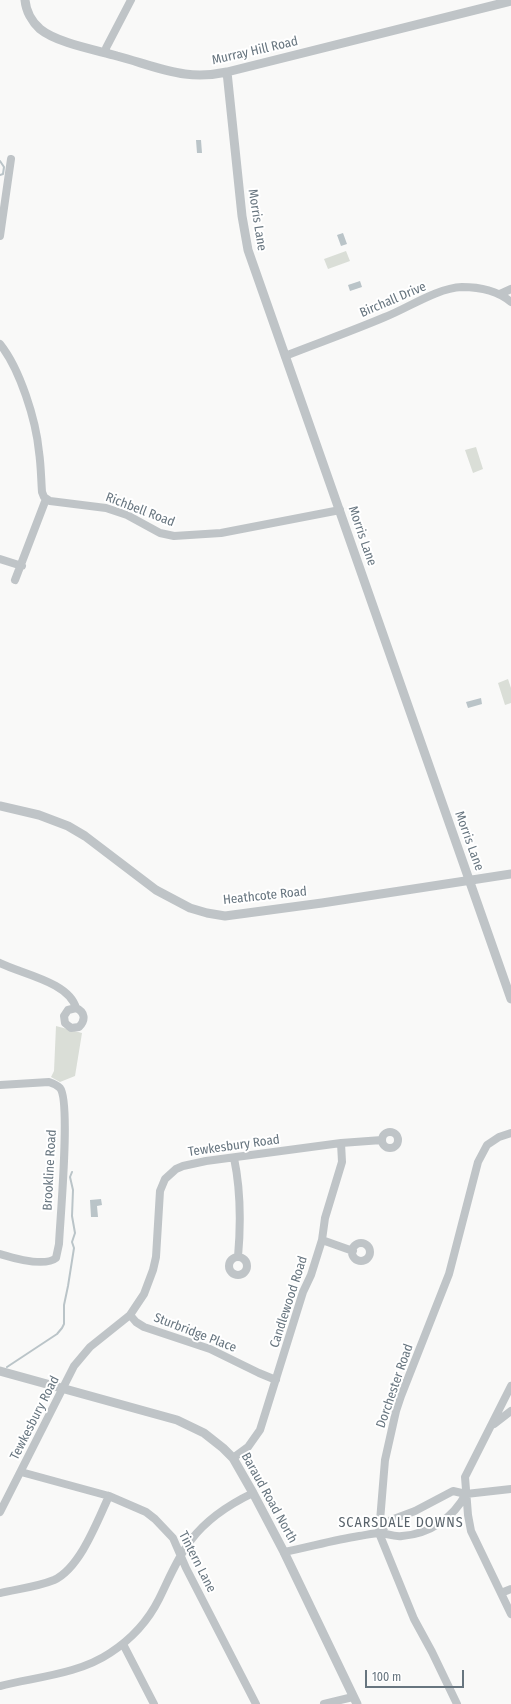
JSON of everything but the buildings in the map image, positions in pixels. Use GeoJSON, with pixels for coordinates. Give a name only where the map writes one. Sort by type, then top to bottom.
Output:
{"type":"FeatureCollection","features":[{"type":"Feature","properties":{"kind":"street","name":"Murray Hill Road"},"geometry":{"type":"LineString","coordinates":[[25,0],[32,19],[40,29],[50,35],[106,53],[185,74],[204,76],[227,72],[511,1]]}},
{"type":"Feature","properties":{"kind":"street"},"geometry":{"type":"LineString","coordinates":[[106,53],[106,48],[130,0]]}},
{"type":"Feature","properties":{"kind":"street","name":"Morris Lane"},"geometry":{"type":"LineString","coordinates":[[227,72],[245,238],[511,999]]}},
{"type":"Feature","properties":{"kind":"street"},"geometry":{"type":"LineString","coordinates":[[0,236],[11,159]]}},
{"type":"Feature","properties":{"kind":"street","name":"Birchall Drive"},"geometry":{"type":"LineString","coordinates":[[285,356],[385,317],[448,290],[471,288],[500,294],[511,302]]}},
{"type":"Feature","properties":{"kind":"street"},"geometry":{"type":"LineString","coordinates":[[500,294],[511,289]]}},
{"type":"Feature","properties":{"kind":"street"},"geometry":{"type":"LineString","coordinates":[[0,344],[16,369],[22,383],[37,438],[42,492],[46,499],[22,566],[15,580]]}},
{"type":"Feature","properties":{"kind":"street","name":"Richbell Road"},"geometry":{"type":"LineString","coordinates":[[46,499],[55,503],[90,505],[106,508],[127,516],[160,533],[174,536],[221,533],[340,510]]}},
{"type":"Feature","properties":{"kind":"street"},"geometry":{"type":"LineString","coordinates":[[0,559],[22,566]]}},
{"type":"Feature","properties":{"kind":"street","name":"Heathcote Road"},"geometry":{"type":"LineString","coordinates":[[0,806],[40,815],[68,826],[85,836],[156,890],[190,908],[225,916],[511,874]]}},
{"type":"Feature","properties":{"kind":"street"},"geometry":{"type":"LineString","coordinates":[[0,962],[58,988],[70,997],[76,1008]]}},
{"type":"Feature","properties":{"kind":"street","name":"Brookline Road"},"geometry":{"type":"LineString","coordinates":[[0,1085],[49,1082],[56,1085],[60,1088],[63,1097],[65,1122],[57,1256],[53,1261],[33,1261],[0,1254]]}},
{"type":"Feature","properties":{"kind":"street","name":"Dorchester Road"},"geometry":{"type":"LineString","coordinates":[[457,1704],[414,1619],[379,1533],[385,1460],[396,1411],[449,1274],[478,1162],[487,1145],[499,1137],[511,1133]]}},
{"type":"Feature","properties":{"kind":"street","name":"Tewkesbury Road"},"geometry":{"type":"LineString","coordinates":[[0,1512],[74,1366],[84,1353],[130,1315],[144,1294],[153,1270],[160,1191],[169,1174],[183,1166],[206,1161],[341,1143],[382,1140]]}},
{"type":"Feature","properties":{"kind":"street","name":"Candlewood Road"},"geometry":{"type":"LineString","coordinates":[[233,1458],[248,1447],[260,1430],[303,1292],[311,1274],[322,1240],[325,1218],[342,1162],[341,1143]]}},
{"type":"Feature","properties":{"kind":"street"},"geometry":{"type":"LineString","coordinates":[[234,1158],[240,1196],[241,1227],[238,1257]]}},
{"type":"Feature","properties":{"kind":"street"},"geometry":{"type":"LineString","coordinates":[[322,1240],[353,1251]]}},
{"type":"Feature","properties":{"kind":"street","name":"Sturbridge Place"},"geometry":{"type":"LineString","coordinates":[[130,1315],[136,1322],[144,1327],[210,1349],[276,1380]]}},
{"type":"Feature","properties":{"kind":"street","name":"Baraud Road North"},"geometry":{"type":"LineString","coordinates":[[4,1373],[177,1420],[204,1433],[223,1448],[233,1458],[284,1552],[355,1700]]}},
{"type":"Feature","properties":{"kind":"street"},"geometry":{"type":"LineString","coordinates":[[511,1386],[465,1477],[468,1515],[472,1531],[511,1614]]}},
{"type":"Feature","properties":{"kind":"street"},"geometry":{"type":"LineString","coordinates":[[490,1427],[511,1411]]}},
{"type":"Feature","properties":{"kind":"street","name":"Tintern Lane"},"geometry":{"type":"LineString","coordinates":[[21,1472],[109,1496],[137,1507],[155,1518],[173,1538],[256,1704]]}},
{"type":"Feature","properties":{"kind":"street"},"geometry":{"type":"LineString","coordinates":[[379,1533],[391,1520],[415,1511],[453,1491],[466,1494],[511,1489]]}},
{"type":"Feature","properties":{"kind":"street"},"geometry":{"type":"LineString","coordinates":[[0,1686],[76,1669],[110,1654],[136,1632],[158,1601],[181,1555],[191,1539],[227,1506],[253,1493]]}},
{"type":"Feature","properties":{"kind":"street"},"geometry":{"type":"LineString","coordinates":[[284,1552],[379,1533],[403,1536],[430,1529],[452,1514],[460,1505],[466,1494]]}},
{"type":"Feature","properties":{"kind":"street"},"geometry":{"type":"LineString","coordinates":[[0,1593],[52,1580],[68,1570],[77,1560],[109,1496]]}},
{"type":"Feature","properties":{"kind":"street"},"geometry":{"type":"LineString","coordinates":[[501,1594],[511,1589]]}},
{"type":"Feature","properties":{"kind":"street"},"geometry":{"type":"LineString","coordinates":[[123,1644],[154,1704]]}},
{"type":"Feature","properties":{"kind":"street"},"geometry":{"type":"LineString","coordinates":[[324,1704],[355,1700]]}},
{"type":"Feature","properties":{"kind":"shaded area"},"geometry":{"type":"Polygon","coordinates":[[[196,140],[201,140],[202,153],[197,153],[196,140]]]}},
{"type":"Feature","properties":{"kind":"shaded area"},"geometry":{"type":"Polygon","coordinates":[[[343,233],[347,244],[341,246],[337,235],[343,233]]]}},
{"type":"Feature","properties":{"kind":"shaded area"},"geometry":{"type":"Polygon","coordinates":[[[346,251],[350,261],[328,269],[324,259],[346,251]]]}},
{"type":"Feature","properties":{"kind":"shaded area"},"geometry":{"type":"Polygon","coordinates":[[[360,281],[362,287],[350,291],[348,285],[360,281]]]}},
{"type":"Feature","properties":{"kind":"shaded area"},"geometry":{"type":"Polygon","coordinates":[[[476,447],[483,469],[473,473],[465,450],[476,447]]]}},
{"type":"Feature","properties":{"kind":"shaded area"},"geometry":{"type":"Polygon","coordinates":[[[508,679],[511,688],[511,703],[505,705],[498,683],[508,679]]]}},
{"type":"Feature","properties":{"kind":"shaded area"},"geometry":{"type":"Polygon","coordinates":[[[481,698],[482,704],[468,708],[466,702],[481,698]]]}},
{"type":"Feature","properties":{"kind":"shaded area"},"geometry":{"type":"Polygon","coordinates":[[[56,1026],[82,1033],[75,1076],[60,1082],[51,1077],[54,1071],[56,1026]]]}},
{"type":"Feature","properties":{"kind":"shaded area"},"geometry":{"type":"Polygon","coordinates":[[[101,1199],[102,1205],[97,1206],[98,1217],[91,1217],[90,1200],[101,1199]]]}},
{"type":"Feature","properties":{"kind":"waterway"},"geometry":{"type":"LineString","coordinates":[[0,161],[4,167],[3,174],[0,175]]}},
{"type":"Feature","properties":{"kind":"waterway"},"geometry":{"type":"LineString","coordinates":[[7,1367],[57,1334],[64,1324],[64,1305],[74,1248],[72,1242],[75,1233],[72,1216],[73,1190],[70,1177],[72,1172]]}},
{"type":"Feature","properties":{"kind":"district","name":"SCARSDALE DOWNS"},"geometry":{"type":"Point","coordinates":[401,1523]}}]}
